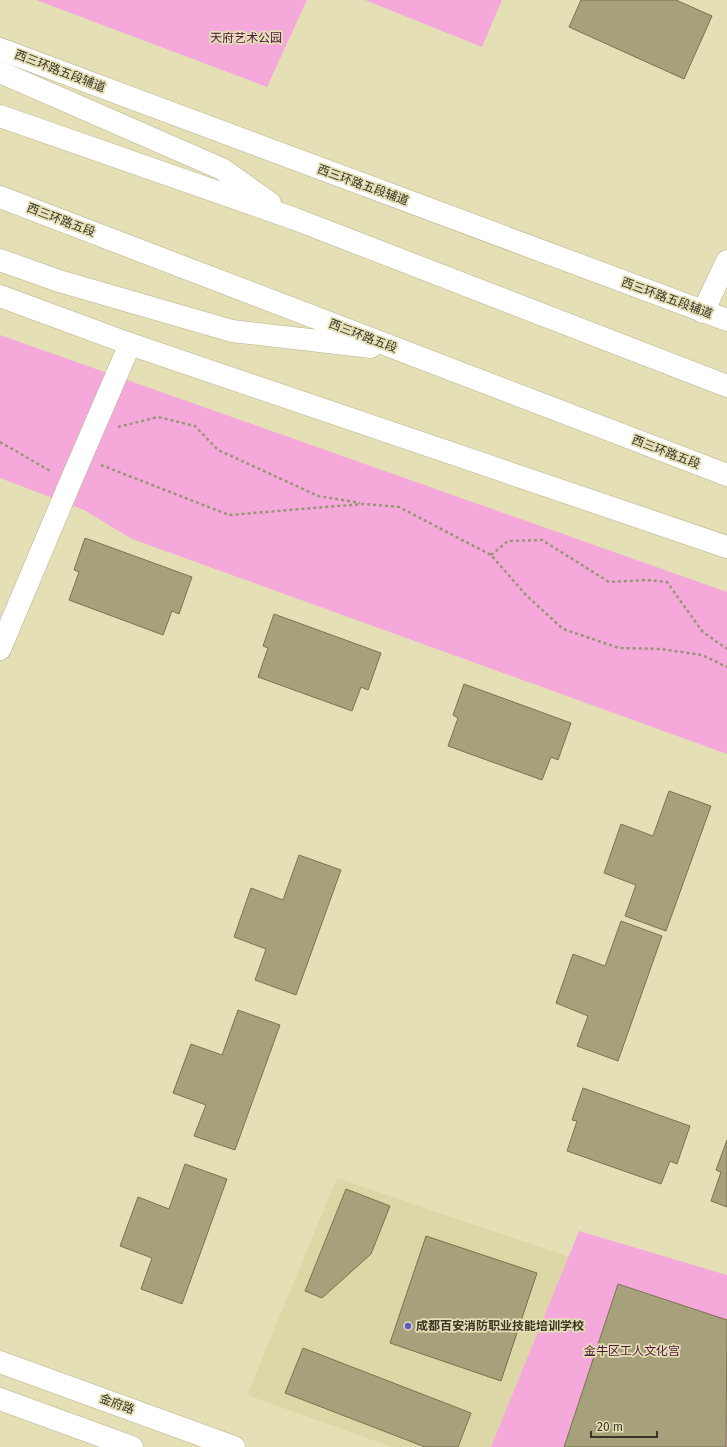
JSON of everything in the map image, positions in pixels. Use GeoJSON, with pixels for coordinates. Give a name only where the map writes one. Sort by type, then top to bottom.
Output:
{"type":"FeatureCollection","features":[{"type":"Feature","properties":{"kind":"main road","name":"西三环路五段辅道"},"geometry":{"type":"LineString","coordinates":[[0,48],[727,320]]}},
{"type":"Feature","properties":{"kind":"main road"},"geometry":{"type":"LineString","coordinates":[[0,72],[222,169],[295,219]]}},
{"type":"Feature","properties":{"kind":"main road"},"geometry":{"type":"LineString","coordinates":[[0,116],[295,219],[727,386]]}},
{"type":"Feature","properties":{"kind":"main road","name":"西三环路五段"},"geometry":{"type":"LineString","coordinates":[[0,197],[727,475]]}},
{"type":"Feature","properties":{"kind":"main road"},"geometry":{"type":"LineString","coordinates":[[0,260],[59,281],[232,331],[402,351]]}},
{"type":"Feature","properties":{"kind":"main road"},"geometry":{"type":"LineString","coordinates":[[703,312],[727,261]]}},
{"type":"Feature","properties":{"kind":"main road"},"geometry":{"type":"LineString","coordinates":[[0,296],[130,344],[727,548]]}},
{"type":"Feature","properties":{"kind":"main road"},"geometry":{"type":"LineString","coordinates":[[0,649],[130,344]]}},
{"type":"Feature","properties":{"kind":"main road","name":"金府路"},"geometry":{"type":"LineString","coordinates":[[0,1362],[234,1447]]}},
{"type":"Feature","properties":{"kind":"main road"},"geometry":{"type":"LineString","coordinates":[[0,1399],[132,1447]]}},
{"type":"Feature","properties":{"kind":"path"},"geometry":{"type":"LineString","coordinates":[[98,418],[116,428],[158,417],[195,426],[218,450],[318,496],[363,504],[399,507],[491,555],[526,595],[562,629],[619,648],[661,648],[702,655],[727,666]]}},
{"type":"Feature","properties":{"kind":"path"},"geometry":{"type":"LineString","coordinates":[[0,442],[70,482]]}},
{"type":"Feature","properties":{"kind":"path"},"geometry":{"type":"LineString","coordinates":[[81,457],[229,515],[363,504]]}},
{"type":"Feature","properties":{"kind":"path"},"geometry":{"type":"LineString","coordinates":[[491,555],[508,541],[542,540],[609,582],[648,580],[667,582],[702,631],[727,649]]}},
{"type":"Feature","properties":{"kind":"shaded area","name":"成都百安消防职业技能培训学校"},"geometry":{"type":"Polygon","coordinates":[[[337,1178],[569,1257],[491,1447],[392,1447],[247,1395],[337,1178]]]}},
{"type":"Feature","properties":{"kind":"green space","name":"天府艺术公园"},"geometry":{"type":"Polygon","coordinates":[[[36,0],[307,0],[267,87],[36,0]]]}},
{"type":"Feature","properties":{"kind":"green space"},"geometry":{"type":"Polygon","coordinates":[[[365,0],[502,0],[482,47],[365,0]]]}},
{"type":"Feature","properties":{"kind":"green space"},"geometry":{"type":"Polygon","coordinates":[[[0,335],[727,592],[727,754],[132,539],[84,510],[0,478],[0,335]]]}},
{"type":"Feature","properties":{"kind":"green space","name":"金牛区工人文化宫"},"geometry":{"type":"Polygon","coordinates":[[[579,1231],[727,1275],[727,1447],[491,1447],[579,1231]]]}},
{"type":"Feature","properties":{"kind":"building"},"geometry":{"type":"Polygon","coordinates":[[[581,0],[676,0],[712,16],[684,79],[569,27],[581,0]]]}},
{"type":"Feature","properties":{"kind":"building"},"geometry":{"type":"Polygon","coordinates":[[[85,538],[192,577],[179,614],[172,611],[163,635],[69,600],[79,572],[74,570],[85,538]]]}},
{"type":"Feature","properties":{"kind":"building"},"geometry":{"type":"Polygon","coordinates":[[[274,614],[381,653],[368,690],[361,687],[352,711],[258,677],[268,648],[263,646],[274,614]]]}},
{"type":"Feature","properties":{"kind":"building"},"geometry":{"type":"Polygon","coordinates":[[[464,684],[571,723],[558,760],[551,757],[542,780],[448,746],[458,718],[453,715],[464,684]]]}},
{"type":"Feature","properties":{"kind":"building"},"geometry":{"type":"Polygon","coordinates":[[[669,791],[711,806],[666,931],[625,916],[636,885],[604,873],[621,824],[653,836],[669,791]]]}},
{"type":"Feature","properties":{"kind":"building"},"geometry":{"type":"Polygon","coordinates":[[[299,855],[341,870],[296,995],[255,980],[266,949],[234,937],[251,888],[283,900],[299,855]]]}},
{"type":"Feature","properties":{"kind":"building"},"geometry":{"type":"Polygon","coordinates":[[[621,921],[662,936],[618,1061],[577,1046],[588,1016],[556,1003],[573,954],[605,966],[621,921]]]}},
{"type":"Feature","properties":{"kind":"building"},"geometry":{"type":"Polygon","coordinates":[[[238,1010],[280,1025],[235,1150],[194,1136],[206,1105],[173,1093],[191,1044],[222,1055],[238,1010]]]}},
{"type":"Feature","properties":{"kind":"building"},"geometry":{"type":"Polygon","coordinates":[[[583,1088],[690,1126],[677,1164],[670,1161],[661,1184],[567,1151],[577,1121],[572,1120],[583,1088]]]}},
{"type":"Feature","properties":{"kind":"building"},"geometry":{"type":"Polygon","coordinates":[[[727,1140],[727,1207],[711,1201],[721,1172],[716,1170],[727,1140]]]}},
{"type":"Feature","properties":{"kind":"building"},"geometry":{"type":"Polygon","coordinates":[[[185,1164],[227,1179],[182,1304],[141,1289],[152,1258],[120,1246],[138,1197],[169,1209],[185,1164]]]}},
{"type":"Feature","properties":{"kind":"building"},"geometry":{"type":"Polygon","coordinates":[[[346,1189],[390,1206],[371,1254],[322,1298],[305,1291],[346,1189]]]}},
{"type":"Feature","properties":{"kind":"building"},"geometry":{"type":"Polygon","coordinates":[[[426,1236],[537,1273],[501,1381],[390,1343],[426,1236]]]}},
{"type":"Feature","properties":{"kind":"building"},"geometry":{"type":"Polygon","coordinates":[[[618,1284],[727,1320],[726,1447],[564,1447],[618,1284]]]}},
{"type":"Feature","properties":{"kind":"building"},"geometry":{"type":"Polygon","coordinates":[[[303,1348],[471,1413],[458,1447],[425,1447],[285,1393],[303,1348]]]}},
{"type":"Feature","properties":{"kind":"place","name":"成都百安消防职业技能培训学校"},"geometry":{"type":"Point","coordinates":[408,1326]}}]}
